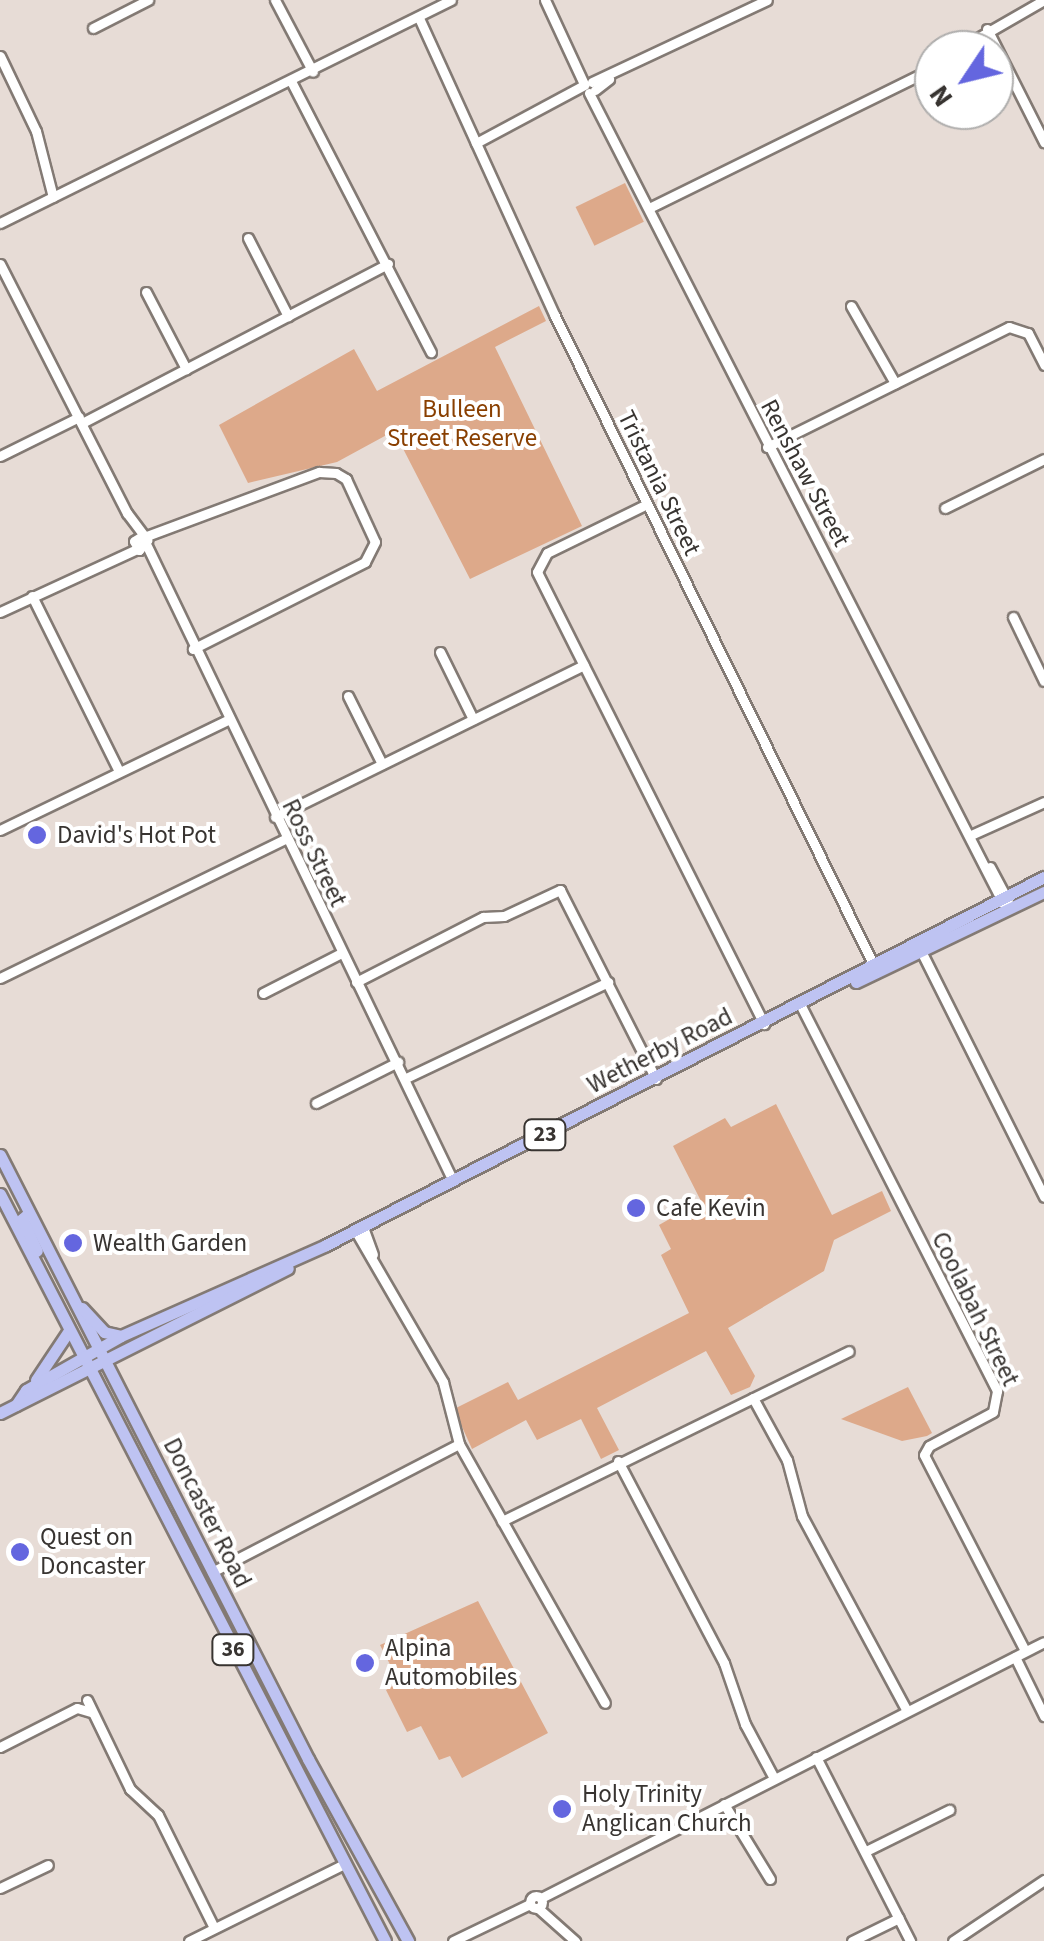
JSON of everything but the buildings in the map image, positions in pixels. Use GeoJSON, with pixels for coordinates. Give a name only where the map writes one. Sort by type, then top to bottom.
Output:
{"type":"FeatureCollection","features":[{"type":"Feature","properties":{"kind":"main road","name":"Wetherby Road"},"geometry":{"type":"LineString","coordinates":[[0,1412],[88,1371],[359,1228],[918,947],[1044,877]]}},
{"type":"Feature","properties":{"kind":"main road","name":"Wetherby Road"},"geometry":{"type":"LineString","coordinates":[[1005,901],[1044,892]]}},
{"type":"Feature","properties":{"kind":"main road","name":"Doncaster Road"},"geometry":{"type":"LineString","coordinates":[[0,1155],[96,1350],[308,1759],[408,1941]]}},
{"type":"Feature","properties":{"kind":"main road","name":"Doncaster Road"},"geometry":{"type":"LineString","coordinates":[[0,1194],[342,1865],[386,1941]]}},
{"type":"Feature","properties":{"kind":"main road"},"geometry":{"type":"LineString","coordinates":[[30,1213],[22,1219],[42,1261],[42,1278]]}},
{"type":"Feature","properties":{"kind":"main road","name":"Wetherby Road"},"geometry":{"type":"LineString","coordinates":[[26,1390],[121,1336],[326,1245]]}},
{"type":"Feature","properties":{"kind":"main road"},"geometry":{"type":"LineString","coordinates":[[68,1291],[95,1326],[121,1336]]}},
{"type":"Feature","properties":{"kind":"main road"},"geometry":{"type":"LineString","coordinates":[[16,1405],[68,1332]]}},
{"type":"Feature","properties":{"kind":"main road"},"geometry":{"type":"LineString","coordinates":[[162,1506],[175,1500]]}},
{"type":"Feature","properties":{"kind":"main road"},"geometry":{"type":"LineString","coordinates":[[292,1768],[308,1759]]}},
{"type":"Feature","properties":{"kind":"street"},"geometry":{"type":"LineString","coordinates":[[92,28],[148,0]]}},
{"type":"Feature","properties":{"kind":"street"},"geometry":{"type":"LineString","coordinates":[[275,0],[313,72]]}},
{"type":"Feature","properties":{"kind":"street"},"geometry":{"type":"LineString","coordinates":[[0,223],[292,83],[451,0]]}},
{"type":"Feature","properties":{"kind":"street","name":"Renshaw Street"},"geometry":{"type":"LineString","coordinates":[[546,0],[766,447],[1005,901]]}},
{"type":"Feature","properties":{"kind":"street"},"geometry":{"type":"LineString","coordinates":[[476,143],[767,0]]}},
{"type":"Feature","properties":{"kind":"street"},"geometry":{"type":"LineString","coordinates":[[984,30],[1044,0]]}},
{"type":"Feature","properties":{"kind":"street","name":"Tristania Street"},"geometry":{"type":"LineString","coordinates":[[415,20],[647,504],[876,968]]}},
{"type":"Feature","properties":{"kind":"street"},"geometry":{"type":"LineString","coordinates":[[987,28],[1044,142]]}},
{"type":"Feature","properties":{"kind":"street"},"geometry":{"type":"LineString","coordinates":[[0,56],[36,131],[53,197]]}},
{"type":"Feature","properties":{"kind":"street"},"geometry":{"type":"LineString","coordinates":[[648,208],[914,78]]}},
{"type":"Feature","properties":{"kind":"street"},"geometry":{"type":"LineString","coordinates":[[292,83],[431,352]]}},
{"type":"Feature","properties":{"kind":"street"},"geometry":{"type":"LineString","coordinates":[[248,238],[288,316]]}},
{"type":"Feature","properties":{"kind":"street","name":"Ross Street"},"geometry":{"type":"LineString","coordinates":[[0,264],[457,1179]]}},
{"type":"Feature","properties":{"kind":"street"},"geometry":{"type":"LineString","coordinates":[[0,456],[186,369],[388,264]]}},
{"type":"Feature","properties":{"kind":"street"},"geometry":{"type":"LineString","coordinates":[[146,292],[186,369]]}},
{"type":"Feature","properties":{"kind":"street"},"geometry":{"type":"LineString","coordinates":[[850,306],[895,383]]}},
{"type":"Feature","properties":{"kind":"street"},"geometry":{"type":"LineString","coordinates":[[766,447],[1017,326],[1028,333],[1044,364]]}},
{"type":"Feature","properties":{"kind":"street"},"geometry":{"type":"LineString","coordinates":[[945,508],[1044,459]]}},
{"type":"Feature","properties":{"kind":"street"},"geometry":{"type":"LineString","coordinates":[[0,612],[171,528],[319,472],[336,473],[375,542],[373,555],[193,649]]}},
{"type":"Feature","properties":{"kind":"street"},"geometry":{"type":"LineString","coordinates":[[647,504],[538,562],[584,665],[764,1024]]}},
{"type":"Feature","properties":{"kind":"street"},"geometry":{"type":"LineString","coordinates":[[32,596],[118,771]]}},
{"type":"Feature","properties":{"kind":"street"},"geometry":{"type":"LineString","coordinates":[[1013,618],[1044,681]]}},
{"type":"Feature","properties":{"kind":"street"},"geometry":{"type":"LineString","coordinates":[[440,652],[473,720]]}},
{"type":"Feature","properties":{"kind":"street"},"geometry":{"type":"LineString","coordinates":[[274,817],[584,665]]}},
{"type":"Feature","properties":{"kind":"street"},"geometry":{"type":"LineString","coordinates":[[348,696],[382,764]]}},
{"type":"Feature","properties":{"kind":"street"},"geometry":{"type":"LineString","coordinates":[[0,829],[228,720]]}},
{"type":"Feature","properties":{"kind":"street"},"geometry":{"type":"LineString","coordinates":[[973,838],[1044,802]]}},
{"type":"Feature","properties":{"kind":"street"},"geometry":{"type":"LineString","coordinates":[[0,978],[285,839]]}},
{"type":"Feature","properties":{"kind":"street"},"geometry":{"type":"LineString","coordinates":[[356,982],[483,918],[504,916],[560,890],[659,1077]]}},
{"type":"Feature","properties":{"kind":"street"},"geometry":{"type":"LineString","coordinates":[[1030,898],[1044,908]]}},
{"type":"Feature","properties":{"kind":"street"},"geometry":{"type":"LineString","coordinates":[[918,947],[1044,1197]]}},
{"type":"Feature","properties":{"kind":"street"},"geometry":{"type":"LineString","coordinates":[[264,992],[341,952]]}},
{"type":"Feature","properties":{"kind":"street"},"geometry":{"type":"LineString","coordinates":[[406,1078],[532,1014],[608,982]]}},
{"type":"Feature","properties":{"kind":"street","name":"Coolabah Street"},"geometry":{"type":"LineString","coordinates":[[801,1006],[997,1390],[992,1412],[930,1446],[924,1455],[1026,1651]]}},
{"type":"Feature","properties":{"kind":"street"},"geometry":{"type":"LineString","coordinates":[[316,1103],[398,1062]]}},
{"type":"Feature","properties":{"kind":"street"},"geometry":{"type":"LineString","coordinates":[[359,1228],[443,1382],[459,1444],[604,1703]]}},
{"type":"Feature","properties":{"kind":"street"},"geometry":{"type":"LineString","coordinates":[[502,1521],[849,1351]]}},
{"type":"Feature","properties":{"kind":"street"},"geometry":{"type":"LineString","coordinates":[[752,1398],[787,1460],[802,1516],[907,1711]]}},
{"type":"Feature","properties":{"kind":"street"},"geometry":{"type":"LineString","coordinates":[[212,1572],[459,1444]]}},
{"type":"Feature","properties":{"kind":"street"},"geometry":{"type":"LineString","coordinates":[[618,1461],[724,1663],[745,1724],[774,1778]]}},
{"type":"Feature","properties":{"kind":"street"},"geometry":{"type":"LineString","coordinates":[[453,1941],[537,1904],[816,1756],[1044,1642]]}},
{"type":"Feature","properties":{"kind":"street"},"geometry":{"type":"LineString","coordinates":[[1015,1656],[1044,1716]]}},
{"type":"Feature","properties":{"kind":"street"},"geometry":{"type":"LineString","coordinates":[[87,1700],[130,1789],[158,1815],[214,1928]]}},
{"type":"Feature","properties":{"kind":"street"},"geometry":{"type":"LineString","coordinates":[[0,1747],[78,1708],[90,1712]]}},
{"type":"Feature","properties":{"kind":"street"},"geometry":{"type":"LineString","coordinates":[[816,1756],[910,1941]]}},
{"type":"Feature","properties":{"kind":"street"},"geometry":{"type":"LineString","coordinates":[[724,1804],[770,1879]]}},
{"type":"Feature","properties":{"kind":"street"},"geometry":{"type":"LineString","coordinates":[[866,1851],[948,1810]]}},
{"type":"Feature","properties":{"kind":"street"},"geometry":{"type":"LineString","coordinates":[[0,1888],[48,1864]]}},
{"type":"Feature","properties":{"kind":"street"},"geometry":{"type":"LineString","coordinates":[[190,1941],[342,1865]]}},
{"type":"Feature","properties":{"kind":"street"},"geometry":{"type":"LineString","coordinates":[[952,1941],[1044,1880]]}},
{"type":"Feature","properties":{"kind":"street"},"geometry":{"type":"LineString","coordinates":[[537,1904],[575,1941]]}},
{"type":"Feature","properties":{"kind":"street"},"geometry":{"type":"LineString","coordinates":[[852,1941],[898,1918]]}},
{"type":"Feature","properties":{"kind":"green space"},"geometry":{"type":"Polygon","coordinates":[[[625,183],[644,222],[594,246],[576,207],[625,183]]]}},
{"type":"Feature","properties":{"kind":"green space","name":"Bulleen Street Reserve"},"geometry":{"type":"Polygon","coordinates":[[[539,306],[546,321],[495,347],[582,526],[470,579],[394,431],[337,462],[248,483],[219,425],[354,349],[377,391],[539,306]]]}},
{"type":"Feature","properties":{"kind":"green space"},"geometry":{"type":"Polygon","coordinates":[[[776,1104],[832,1215],[882,1191],[891,1211],[834,1240],[824,1271],[728,1328],[755,1376],[750,1387],[731,1395],[706,1351],[597,1408],[619,1450],[601,1459],[581,1419],[537,1440],[526,1420],[472,1449],[454,1409],[508,1382],[518,1400],[689,1313],[661,1255],[671,1249],[659,1225],[701,1201],[673,1146],[725,1118],[731,1127],[776,1104]]]}},
{"type":"Feature","properties":{"kind":"green space"},"geometry":{"type":"Polygon","coordinates":[[[908,1387],[932,1433],[927,1436],[902,1441],[841,1419],[908,1387]]]}},
{"type":"Feature","properties":{"kind":"green space"},"geometry":{"type":"Polygon","coordinates":[[[478,1601],[548,1733],[462,1778],[450,1756],[439,1760],[421,1726],[407,1732],[386,1690],[399,1682],[380,1645],[478,1601]]]}},
{"type":"Feature","properties":{"kind":"place","name":"David's Hot Pot"},"geometry":{"type":"Point","coordinates":[37,835]}},
{"type":"Feature","properties":{"kind":"place","name":"Cafe Kevin"},"geometry":{"type":"Point","coordinates":[636,1208]}},
{"type":"Feature","properties":{"kind":"place","name":"Wealth Garden"},"geometry":{"type":"Point","coordinates":[73,1243]}},
{"type":"Feature","properties":{"kind":"place","name":"Quest on Doncaster"},"geometry":{"type":"Point","coordinates":[20,1552]}},
{"type":"Feature","properties":{"kind":"place","name":"Alpina Automobiles"},"geometry":{"type":"Point","coordinates":[365,1663]}},
{"type":"Feature","properties":{"kind":"place","name":"Holy Trinity Anglican Church"},"geometry":{"type":"Point","coordinates":[562,1809]}}]}
